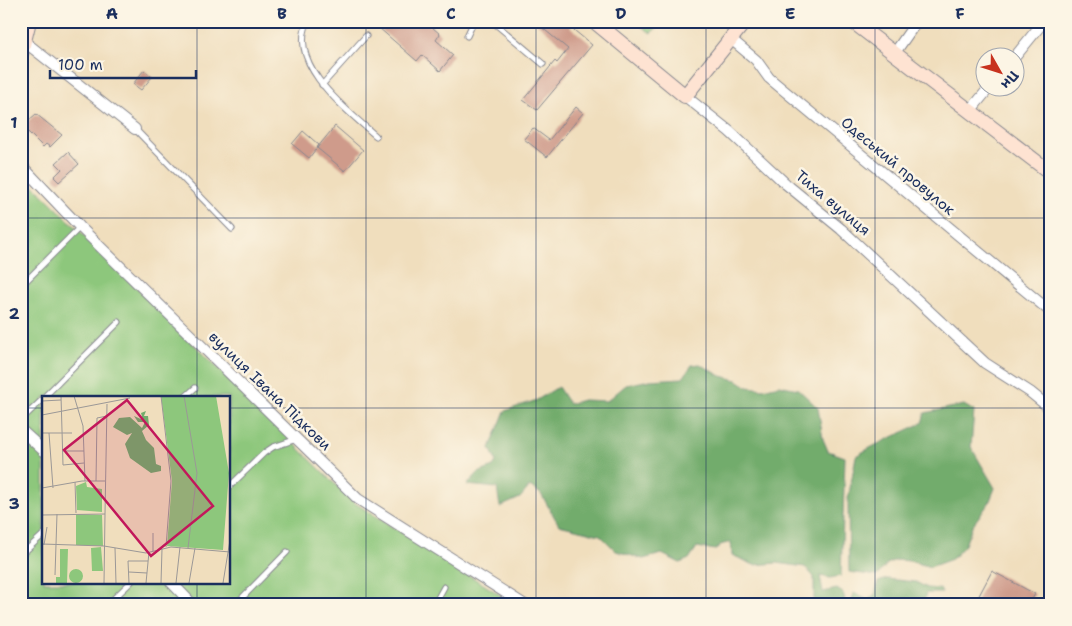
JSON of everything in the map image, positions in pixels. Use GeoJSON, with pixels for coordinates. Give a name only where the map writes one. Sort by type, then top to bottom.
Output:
{"type":"FeatureCollection","features":[{"type":"Feature","properties":{"kind":"street"},"geometry":{"type":"LineString","coordinates":[[29,21],[23,47],[135,129]]}},
{"type":"Feature","properties":{"kind":"street","name":"Тиха вулиця"},"geometry":{"type":"LineString","coordinates":[[594,21],[729,131],[786,184],[841,229],[985,363],[1030,392],[1051,409]]}},
{"type":"Feature","properties":{"kind":"street"},"geometry":{"type":"LineString","coordinates":[[685,96],[745,21]]}},
{"type":"Feature","properties":{"kind":"street"},"geometry":{"type":"LineString","coordinates":[[852,21],[1051,173]]}},
{"type":"Feature","properties":{"kind":"street"},"geometry":{"type":"LineString","coordinates":[[894,54],[917,21]]}},
{"type":"Feature","properties":{"kind":"street"},"geometry":{"type":"LineString","coordinates":[[1022,48],[1044,21]]}},
{"type":"Feature","properties":{"kind":"street","name":"Одеський провулок"},"geometry":{"type":"LineString","coordinates":[[730,39],[756,60],[769,78],[1051,312]]}},
{"type":"Feature","properties":{"kind":"street"},"geometry":{"type":"LineString","coordinates":[[970,111],[981,98]]}},
{"type":"Feature","properties":{"kind":"street","name":"вулиця Івана Підкови"},"geometry":{"type":"LineString","coordinates":[[21,165],[80,227],[358,499],[525,605]]}},
{"type":"Feature","properties":{"kind":"street"},"geometry":{"type":"LineString","coordinates":[[21,430],[42,449]]}},
{"type":"Feature","properties":{"kind":"street"},"geometry":{"type":"LineString","coordinates":[[173,584],[193,605]]}},
{"type":"Feature","properties":{"kind":"lane"},"geometry":{"type":"LineString","coordinates":[[308,21],[302,45],[322,85],[376,136]]}},
{"type":"Feature","properties":{"kind":"lane"},"geometry":{"type":"LineString","coordinates":[[467,36],[474,21]]}},
{"type":"Feature","properties":{"kind":"lane"},"geometry":{"type":"LineString","coordinates":[[492,21],[543,64]]}},
{"type":"Feature","properties":{"kind":"lane"},"geometry":{"type":"LineString","coordinates":[[322,85],[366,36]]}},
{"type":"Feature","properties":{"kind":"lane"},"geometry":{"type":"LineString","coordinates":[[135,129],[232,229]]}},
{"type":"Feature","properties":{"kind":"lane"},"geometry":{"type":"LineString","coordinates":[[21,286],[80,227]]}},
{"type":"Feature","properties":{"kind":"lane"},"geometry":{"type":"LineString","coordinates":[[45,396],[119,322]]}},
{"type":"Feature","properties":{"kind":"lane"},"geometry":{"type":"LineString","coordinates":[[186,396],[195,388]]}},
{"type":"Feature","properties":{"kind":"lane"},"geometry":{"type":"LineString","coordinates":[[21,420],[42,399]]}},
{"type":"Feature","properties":{"kind":"lane"},"geometry":{"type":"LineString","coordinates":[[230,486],[272,447],[298,439]]}},
{"type":"Feature","properties":{"kind":"lane"},"geometry":{"type":"LineString","coordinates":[[21,555],[42,536]]}},
{"type":"Feature","properties":{"kind":"lane"},"geometry":{"type":"LineString","coordinates":[[235,605],[286,552]]}},
{"type":"Feature","properties":{"kind":"lane"},"geometry":{"type":"LineString","coordinates":[[107,605],[129,584]]}},
{"type":"Feature","properties":{"kind":"lane"},"geometry":{"type":"LineString","coordinates":[[434,605],[444,587]]}},
{"type":"Feature","properties":{"kind":"green space"},"geometry":{"type":"Polygon","coordinates":[[[634,21],[664,21],[651,33],[634,21]]]}},
{"type":"Feature","properties":{"kind":"green space"},"geometry":{"type":"Polygon","coordinates":[[[21,173],[353,502],[516,605],[21,605],[21,173]]]}},
{"type":"Feature","properties":{"kind":"green space"},"geometry":{"type":"Polygon","coordinates":[[[700,364],[721,376],[737,380],[748,387],[763,389],[779,385],[798,389],[818,408],[823,439],[828,451],[845,457],[841,576],[830,578],[820,576],[823,592],[837,589],[843,593],[845,599],[836,605],[814,605],[814,577],[805,567],[777,563],[754,565],[732,555],[731,542],[720,545],[716,550],[697,547],[689,559],[680,563],[662,554],[643,559],[616,551],[600,535],[559,525],[541,494],[530,486],[520,498],[500,507],[497,488],[467,485],[478,473],[493,467],[496,461],[490,448],[505,411],[537,400],[558,387],[569,404],[583,400],[607,401],[626,385],[650,380],[683,378],[692,365],[700,364]]]}},
{"type":"Feature","properties":{"kind":"green space"},"geometry":{"type":"Polygon","coordinates":[[[964,405],[974,411],[971,447],[995,488],[989,503],[972,526],[965,545],[952,559],[930,567],[911,561],[896,560],[887,564],[877,576],[849,572],[848,499],[856,456],[922,423],[925,413],[964,405]]]}},
{"type":"Feature","properties":{"kind":"green space"},"geometry":{"type":"Polygon","coordinates":[[[887,579],[916,582],[927,588],[940,589],[942,593],[926,593],[923,605],[849,605],[854,593],[868,600],[875,594],[878,582],[887,579]]]}},
{"type":"Feature","properties":{"kind":"building"},"geometry":{"type":"Polygon","coordinates":[[[371,21],[425,21],[440,34],[436,40],[453,55],[440,71],[422,55],[417,61],[371,21]]]}},
{"type":"Feature","properties":{"kind":"building"},"geometry":{"type":"Polygon","coordinates":[[[534,21],[563,21],[592,45],[537,110],[523,100],[555,61],[557,63],[568,49],[534,21]]]}},
{"type":"Feature","properties":{"kind":"building"},"geometry":{"type":"Polygon","coordinates":[[[144,70],[152,77],[141,90],[133,84],[144,70]]]}},
{"type":"Feature","properties":{"kind":"building"},"geometry":{"type":"Polygon","coordinates":[[[576,107],[583,113],[547,157],[524,139],[533,128],[549,140],[576,107]]]}},
{"type":"Feature","properties":{"kind":"building"},"geometry":{"type":"Polygon","coordinates":[[[36,114],[62,135],[50,147],[46,144],[43,147],[28,132],[21,139],[21,127],[36,114]]]}},
{"type":"Feature","properties":{"kind":"building"},"geometry":{"type":"Polygon","coordinates":[[[335,126],[363,150],[345,171],[317,148],[335,126]]]}},
{"type":"Feature","properties":{"kind":"building"},"geometry":{"type":"Polygon","coordinates":[[[303,131],[319,145],[309,158],[292,144],[303,131]]]}},
{"type":"Feature","properties":{"kind":"building"},"geometry":{"type":"Polygon","coordinates":[[[68,152],[79,164],[59,182],[54,177],[62,169],[56,163],[68,152]]]}},
{"type":"Feature","properties":{"kind":"building"},"geometry":{"type":"Polygon","coordinates":[[[992,571],[1035,594],[1029,605],[974,605],[992,571]]]}}]}
